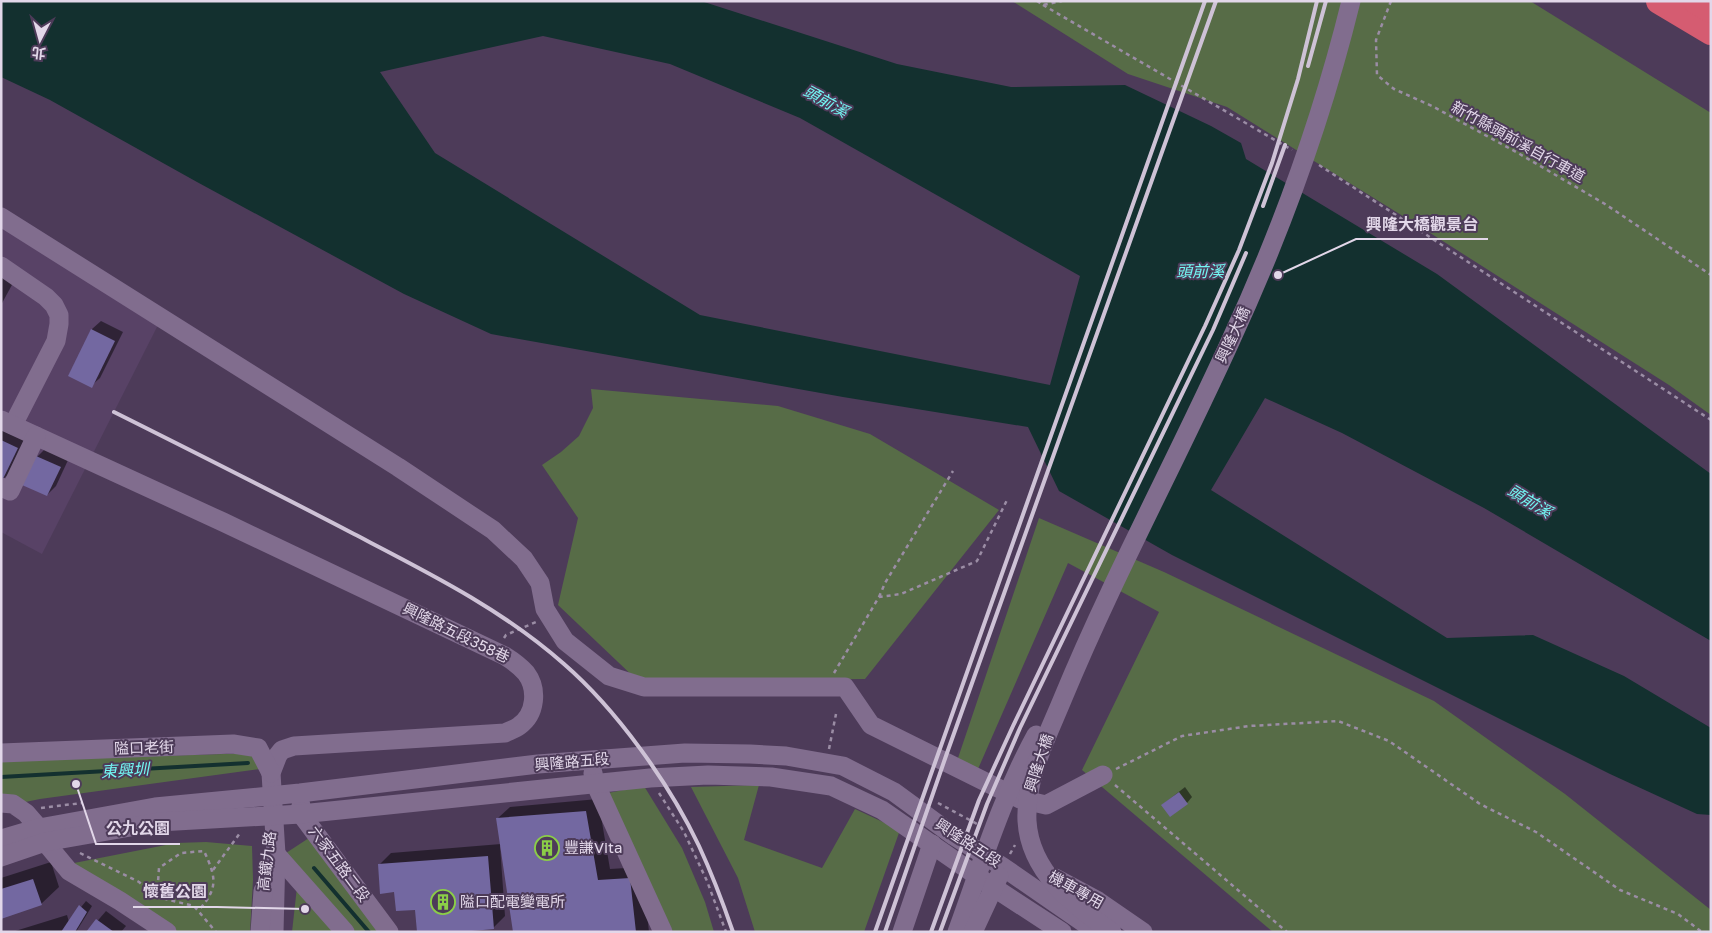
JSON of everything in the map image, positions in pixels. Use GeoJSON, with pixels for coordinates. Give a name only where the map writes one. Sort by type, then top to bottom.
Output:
{"type":"FeatureCollection","features":[{"type":"Feature","properties":{"kind":"highway"},"geometry":{"type":"LineString","coordinates":[[1660,1],[1711,32]]}},
{"type":"Feature","properties":{"kind":"highway"},"geometry":{"type":"LineString","coordinates":[[1696,1],[1711,10]]}},
{"type":"Feature","properties":{"kind":"street","name":"興隆大橋"},"geometry":{"type":"LineString","coordinates":[[958,932],[983,858],[1027,751],[1080,655],[1230,343],[1266,262],[1306,155],[1328,87],[1351,1]]}},
{"type":"Feature","properties":{"kind":"street"},"geometry":{"type":"LineString","coordinates":[[1,217],[390,462],[493,530],[524,559],[540,583],[545,609],[565,641],[609,676],[644,687],[845,687],[871,725],[1020,799],[1046,805],[1103,775]]}},
{"type":"Feature","properties":{"kind":"street"},"geometry":{"type":"LineString","coordinates":[[1,266],[46,296],[54,305],[59,315],[56,341],[7,422]]}},
{"type":"Feature","properties":{"kind":"street","name":"興隆路五段358巷"},"geometry":{"type":"LineString","coordinates":[[7,422],[505,656],[518,664],[533,686],[534,698],[532,709],[527,718],[519,727],[505,733],[294,746],[282,750],[278,754],[271,783]]}},
{"type":"Feature","properties":{"kind":"street"},"geometry":{"type":"LineString","coordinates":[[1,487],[10,492],[36,436]]}},
{"type":"Feature","properties":{"kind":"street","name":"興隆大橋"},"geometry":{"type":"LineString","coordinates":[[1080,655],[1039,756],[1027,802],[1027,822],[1030,840],[1038,862],[1050,880],[1068,899],[1112,932]]}},
{"type":"Feature","properties":{"kind":"street","name":"隘口老街"},"geometry":{"type":"LineString","coordinates":[[1,754],[234,744],[258,748],[271,783],[273,816]]}},
{"type":"Feature","properties":{"kind":"street","name":"興隆路五段"},"geometry":{"type":"LineString","coordinates":[[1,857],[42,835],[155,807],[271,783],[300,793],[538,764],[685,752],[786,756],[843,766],[894,792],[954,836],[1003,867],[1097,932]]}},
{"type":"Feature","properties":{"kind":"street"},"geometry":{"type":"LineString","coordinates":[[591,760],[595,783],[663,932]]}},
{"type":"Feature","properties":{"kind":"street","name":"興隆路五段"},"geometry":{"type":"LineString","coordinates":[[1,840],[159,822],[301,814],[595,783],[708,775],[771,777],[831,786],[882,810],[1062,932]]}},
{"type":"Feature","properties":{"kind":"street","name":"六家五路二段"},"geometry":{"type":"LineString","coordinates":[[300,793],[301,814],[390,932]]}},
{"type":"Feature","properties":{"kind":"street"},"geometry":{"type":"LineString","coordinates":[[1,803],[12,804],[26,813],[69,871],[167,932]]}},
{"type":"Feature","properties":{"kind":"street","name":"高鐵九路"},"geometry":{"type":"LineString","coordinates":[[273,816],[276,854],[274,932]]}},
{"type":"Feature","properties":{"kind":"street","name":"高鐵九路"},"geometry":{"type":"LineString","coordinates":[[260,932],[265,860],[273,816]]}},
{"type":"Feature","properties":{"kind":"street"},"geometry":{"type":"LineString","coordinates":[[902,932],[932,844]]}},
{"type":"Feature","properties":{"kind":"street"},"geometry":{"type":"LineString","coordinates":[[276,854],[345,932]]}},
{"type":"Feature","properties":{"kind":"street","name":"機車專用"},"geometry":{"type":"LineString","coordinates":[[1003,867],[1023,865],[1054,877],[1098,902],[1143,932]]}},
{"type":"Feature","properties":{"kind":"street"},"geometry":{"type":"LineString","coordinates":[[973,932],[1003,867]]}},
{"type":"Feature","properties":{"kind":"path"},"geometry":{"type":"LineString","coordinates":[[1037,1],[1295,152]]}},
{"type":"Feature","properties":{"kind":"path"},"geometry":{"type":"LineString","coordinates":[[1043,5],[1062,1]]}},
{"type":"Feature","properties":{"kind":"path","name":"新竹縣頭前溪自行車道"},"geometry":{"type":"LineString","coordinates":[[1391,1],[1376,40],[1377,74],[1394,89],[1449,116],[1605,204],[1711,274]]}},
{"type":"Feature","properties":{"kind":"path"},"geometry":{"type":"LineString","coordinates":[[1312,161],[1711,420]]}},
{"type":"Feature","properties":{"kind":"path"},"geometry":{"type":"LineString","coordinates":[[826,687],[952,471]]}},
{"type":"Feature","properties":{"kind":"path"},"geometry":{"type":"LineString","coordinates":[[879,597],[901,594],[977,561],[1007,500]]}},
{"type":"Feature","properties":{"kind":"path"},"geometry":{"type":"LineString","coordinates":[[501,642],[506,635],[536,622],[553,621]]}},
{"type":"Feature","properties":{"kind":"path"},"geometry":{"type":"LineString","coordinates":[[828,753],[836,714]]}},
{"type":"Feature","properties":{"kind":"path"},"geometry":{"type":"LineString","coordinates":[[1287,932],[1103,775],[1182,736],[1249,726],[1338,721],[1389,741],[1480,804],[1536,832],[1620,890],[1678,914],[1702,932]]}},
{"type":"Feature","properties":{"kind":"path"},"geometry":{"type":"LineString","coordinates":[[656,788],[684,832],[704,872],[726,932]]}},
{"type":"Feature","properties":{"kind":"path"},"geometry":{"type":"LineString","coordinates":[[213,870],[240,834]]}},
{"type":"Feature","properties":{"kind":"path"},"geometry":{"type":"LineString","coordinates":[[157,897],[159,868],[181,853],[204,851],[213,870],[214,881],[208,900],[198,912]]}},
{"type":"Feature","properties":{"kind":"path"},"geometry":{"type":"LineString","coordinates":[[80,853],[139,882],[157,897],[194,906],[216,932]]}},
{"type":"Feature","properties":{"kind":"shaded area"},"geometry":{"type":"Polygon","coordinates":[[[1,227],[158,325],[42,554],[1,532],[1,227]]]}},
{"type":"Feature","properties":{"kind":"green space"},"geometry":{"type":"Polygon","coordinates":[[[1012,1],[1530,1],[1711,113],[1711,415],[1669,385],[1427,231],[1227,107],[1128,74],[1012,1]]]}},
{"type":"Feature","properties":{"kind":"green space"},"geometry":{"type":"Polygon","coordinates":[[[591,389],[778,406],[870,434],[999,510],[865,679],[638,681],[558,605],[578,518],[542,465],[579,436],[593,408],[591,389]]]}},
{"type":"Feature","properties":{"kind":"green space"},"geometry":{"type":"Polygon","coordinates":[[[1039,518],[1164,572],[1434,701],[1565,794],[1711,910],[1711,932],[1273,932],[1082,770],[1159,612],[1068,563],[978,769],[958,758],[1039,518]]]}},
{"type":"Feature","properties":{"kind":"green space"},"geometry":{"type":"Polygon","coordinates":[[[255,753],[260,769],[40,799],[1,807],[1,761],[255,753]]]}},
{"type":"Feature","properties":{"kind":"green space"},"geometry":{"type":"Polygon","coordinates":[[[759,785],[744,840],[822,868],[855,809],[900,830],[864,932],[755,932],[738,878],[691,787],[759,785]]]}},
{"type":"Feature","properties":{"kind":"green space"},"geometry":{"type":"Polygon","coordinates":[[[644,786],[682,848],[705,902],[714,932],[673,932],[608,793],[644,786]]]}},
{"type":"Feature","properties":{"kind":"green space"},"geometry":{"type":"Polygon","coordinates":[[[309,838],[380,932],[353,932],[286,853],[309,838]]]}},
{"type":"Feature","properties":{"kind":"green space"},"geometry":{"type":"Polygon","coordinates":[[[206,842],[252,846],[253,880],[250,932],[170,932],[64,865],[176,843],[206,842]]]}},
{"type":"Feature","properties":{"kind":"green space"},"geometry":{"type":"Polygon","coordinates":[[[297,887],[335,932],[292,932],[297,887]]]}},
{"type":"Feature","properties":{"kind":"water","name":"頭前溪"},"geometry":{"type":"Polygon","coordinates":[[[1,1],[701,1],[897,64],[1011,87],[1125,85],[1211,126],[1241,143],[1246,159],[1437,274],[1711,474],[1711,641],[1484,508],[1342,433],[1265,398],[1211,490],[1447,638],[1533,635],[1624,676],[1711,728],[1711,815],[1697,814],[1610,774],[1172,555],[1059,491],[1028,427],[843,397],[491,334],[404,294],[50,100],[1,77],[1,1]],[[543,36],[380,72],[435,153],[700,315],[1050,385],[1080,276],[800,118],[670,64],[543,36]]]}},
{"type":"Feature","properties":{"kind":"building"},"geometry":{"type":"Polygon","coordinates":[[[91,329],[115,341],[92,388],[68,376],[91,329]]]}},
{"type":"Feature","properties":{"kind":"building"},"geometry":{"type":"Polygon","coordinates":[[[1,440],[18,448],[1,483],[1,440]]]}},
{"type":"Feature","properties":{"kind":"building"},"geometry":{"type":"Polygon","coordinates":[[[36,456],[61,467],[47,496],[22,485],[36,456]]]}},
{"type":"Feature","properties":{"kind":"building"},"geometry":{"type":"Polygon","coordinates":[[[1179,792],[1188,804],[1170,817],[1161,805],[1179,792]]]}},
{"type":"Feature","properties":{"kind":"building","name":"豐謙Vita"},"geometry":{"type":"Polygon","coordinates":[[[586,811],[598,880],[630,878],[636,932],[513,932],[496,818],[586,811]]]}},
{"type":"Feature","properties":{"kind":"building","name":"隘口配電變電所"},"geometry":{"type":"Polygon","coordinates":[[[488,856],[494,929],[461,932],[417,932],[415,910],[396,911],[394,892],[380,894],[378,864],[488,856]]]}},
{"type":"Feature","properties":{"kind":"building"},"geometry":{"type":"Polygon","coordinates":[[[33,879],[42,905],[1,919],[1,889],[33,879]]]}},
{"type":"Feature","properties":{"kind":"building"},"geometry":{"type":"Polygon","coordinates":[[[79,905],[87,912],[75,932],[61,932],[79,905]]]}},
{"type":"Feature","properties":{"kind":"building"},"geometry":{"type":"Polygon","coordinates":[[[96,919],[114,932],[86,932],[96,919]]]}},
{"type":"Feature","properties":{"kind":"waterway","name":"東興圳"},"geometry":{"type":"LineString","coordinates":[[1,777],[248,763]]}},
{"type":"Feature","properties":{"kind":"waterway","name":"東興圳"},"geometry":{"type":"LineString","coordinates":[[314,868],[369,932]]}},
{"type":"Feature","properties":{"kind":"railway"},"geometry":{"type":"LineString","coordinates":[[875,932],[1205,1]]}},
{"type":"Feature","properties":{"kind":"railway"},"geometry":{"type":"LineString","coordinates":[[885,932],[947,753],[1216,1]]}},
{"type":"Feature","properties":{"kind":"railway"},"geometry":{"type":"LineString","coordinates":[[931,932],[979,800],[1205,326],[1239,250],[1272,163],[1298,79],[1317,1]]}},
{"type":"Feature","properties":{"kind":"railway"},"geometry":{"type":"LineString","coordinates":[[1308,66],[1326,1]]}},
{"type":"Feature","properties":{"kind":"railway"},"geometry":{"type":"LineString","coordinates":[[1263,206],[1285,145]]}},
{"type":"Feature","properties":{"kind":"railway"},"geometry":{"type":"LineString","coordinates":[[940,932],[987,804],[1020,728],[1213,330],[1246,253]]}},
{"type":"Feature","properties":{"kind":"railway"},"geometry":{"type":"LineString","coordinates":[[114,412],[436,577],[490,609],[540,644],[564,664],[584,682],[622,725],[673,797],[704,857],[733,932]]}},
{"type":"Feature","properties":{"kind":"place","name":"興隆大橋觀景台"},"geometry":{"type":"Point","coordinates":[1278,275]}},
{"type":"Feature","properties":{"kind":"place","name":"公九公園"},"geometry":{"type":"Point","coordinates":[76,784]}},
{"type":"Feature","properties":{"kind":"place","name":"豐謙Vita"},"geometry":{"type":"Point","coordinates":[547,848]}},
{"type":"Feature","properties":{"kind":"place","name":"隘口配電變電所"},"geometry":{"type":"Point","coordinates":[443,902]}},
{"type":"Feature","properties":{"kind":"place","name":"懷舊公園"},"geometry":{"type":"Point","coordinates":[305,909]}}]}
